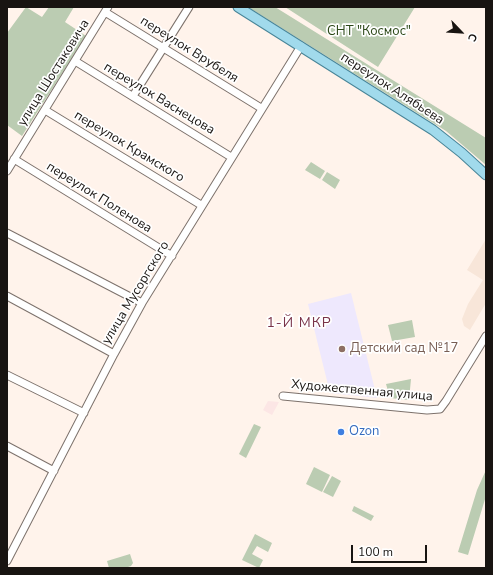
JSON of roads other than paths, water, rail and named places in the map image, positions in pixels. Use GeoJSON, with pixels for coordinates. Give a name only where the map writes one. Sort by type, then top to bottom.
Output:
{"type":"FeatureCollection","features":[{"type":"Feature","properties":{"kind":"main road","name":"переулок Алябьева"},"geometry":{"type":"LineString","coordinates":[[238,7],[433,130],[462,153],[486,175]]}},
{"type":"Feature","properties":{"kind":"street"},"geometry":{"type":"LineString","coordinates":[[133,96],[189,7]]}},
{"type":"Feature","properties":{"kind":"street","name":"переулок Врубеля"},"geometry":{"type":"LineString","coordinates":[[107,10],[162,48],[261,108]]}},
{"type":"Feature","properties":{"kind":"street","name":"улица Шостаковича"},"geometry":{"type":"LineString","coordinates":[[7,171],[107,10]]}},
{"type":"Feature","properties":{"kind":"street","name":"улица Мусоргского"},"geometry":{"type":"LineString","coordinates":[[7,561],[142,303],[300,46]]}},
{"type":"Feature","properties":{"kind":"street","name":"переулок Васнецова"},"geometry":{"type":"LineString","coordinates":[[75,61],[232,157]]}},
{"type":"Feature","properties":{"kind":"street","name":"переулок Крамского"},"geometry":{"type":"LineString","coordinates":[[45,110],[201,205]]}},
{"type":"Feature","properties":{"kind":"street","name":"переулок Поленова"},"geometry":{"type":"LineString","coordinates":[[14,159],[172,256]]}},
{"type":"Feature","properties":{"kind":"street"},"geometry":{"type":"LineString","coordinates":[[7,233],[142,303]]}},
{"type":"Feature","properties":{"kind":"street"},"geometry":{"type":"LineString","coordinates":[[7,296],[114,354]]}},
{"type":"Feature","properties":{"kind":"street","name":"Художественная улица"},"geometry":{"type":"LineString","coordinates":[[283,396],[427,410],[440,409],[486,336]]}},
{"type":"Feature","properties":{"kind":"street"},"geometry":{"type":"LineString","coordinates":[[7,375],[84,413]]}},
{"type":"Feature","properties":{"kind":"street"},"geometry":{"type":"LineString","coordinates":[[7,446],[54,470]]}},
{"type":"Feature","properties":{"kind":"place","name":"Детский сад №17"},"geometry":{"type":"Point","coordinates":[342,349]}},
{"type":"Feature","properties":{"kind":"place","name":"Ozon"},"geometry":{"type":"Point","coordinates":[341,432]}},
{"type":"Feature","properties":{"kind":"district","name":"1-Й МКР"},"geometry":{"type":"Point","coordinates":[299,324]}},
{"type":"Feature","properties":{"kind":"park label","name":"СНТ \"Космос\""},"geometry":{"type":"Point","coordinates":[369,32]}}]}
